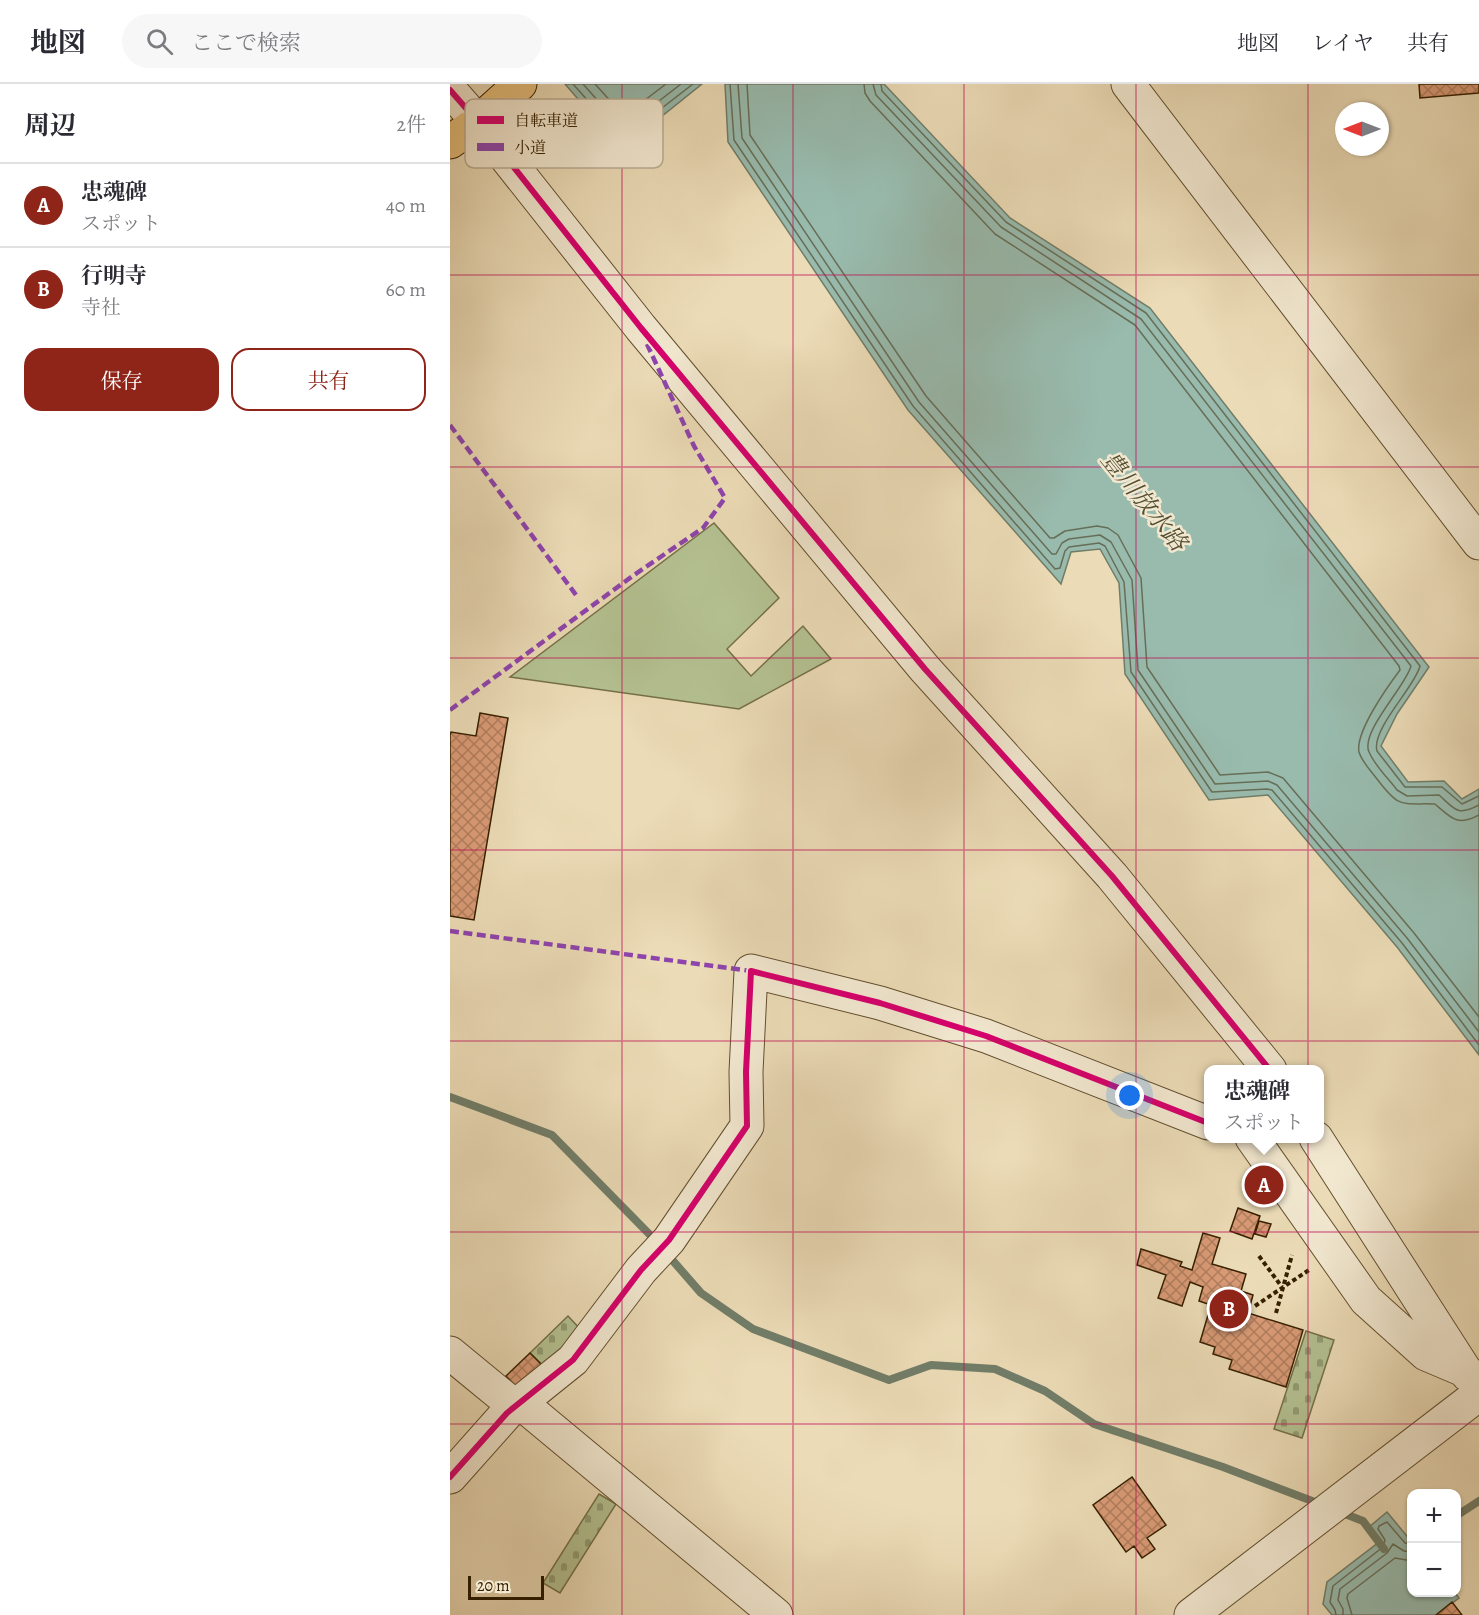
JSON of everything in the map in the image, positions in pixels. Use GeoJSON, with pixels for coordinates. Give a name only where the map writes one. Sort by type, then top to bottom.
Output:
{"type":"FeatureCollection","features":[{"type":"Feature","properties":{"kind":"main road"},"geometry":{"type":"LineString","coordinates":[[503,99],[520,84]]}},
{"type":"Feature","properties":{"kind":"main road"},"geometry":{"type":"LineString","coordinates":[[450,142],[465,131]]}},
{"type":"Feature","properties":{"kind":"street"},"geometry":{"type":"LineString","coordinates":[[1128,84],[1479,543]]}},
{"type":"Feature","properties":{"kind":"street"},"geometry":{"type":"LineString","coordinates":[[450,90],[465,107]]}},
{"type":"Feature","properties":{"kind":"street"},"geometry":{"type":"LineString","coordinates":[[514,168],[641,328],[925,669],[1112,876],[1266,1065]]}},
{"type":"Feature","properties":{"kind":"street"},"geometry":{"type":"LineString","coordinates":[[450,1478],[507,1413],[573,1360],[641,1270],[661,1249],[747,1126],[746,1072],[751,971],[880,1003],[986,1036],[1204,1120]]}},
{"type":"Feature","properties":{"kind":"street"},"geometry":{"type":"LineString","coordinates":[[1256,1143],[1366,1300],[1426,1354],[1476,1389]]}},
{"type":"Feature","properties":{"kind":"street"},"geometry":{"type":"LineString","coordinates":[[1319,1143],[1476,1389]]}},
{"type":"Feature","properties":{"kind":"street"},"geometry":{"type":"LineString","coordinates":[[450,1353],[506,1399],[528,1409],[776,1615]]}},
{"type":"Feature","properties":{"kind":"street"},"geometry":{"type":"LineString","coordinates":[[1191,1615],[1329,1508],[1476,1389]]}},
{"type":"Feature","properties":{"kind":"path"},"geometry":{"type":"LineString","coordinates":[[1276,1313],[1292,1255]]}},
{"type":"Feature","properties":{"kind":"path"},"geometry":{"type":"LineString","coordinates":[[1259,1256],[1283,1287]]}},
{"type":"Feature","properties":{"kind":"path"},"geometry":{"type":"LineString","coordinates":[[1255,1306],[1314,1267]]}},
{"type":"Feature","properties":{"kind":"green space"},"geometry":{"type":"Polygon","coordinates":[[[714,523],[779,598],[727,649],[751,676],[803,626],[831,659],[739,709],[510,677],[714,523]]]}},
{"type":"Feature","properties":{"kind":"green space"},"geometry":{"type":"Polygon","coordinates":[[[568,1316],[581,1330],[543,1366],[530,1353],[568,1316]]]}},
{"type":"Feature","properties":{"kind":"green space"},"geometry":{"type":"Polygon","coordinates":[[[1306,1331],[1334,1340],[1302,1438],[1274,1429],[1306,1331]]]}},
{"type":"Feature","properties":{"kind":"green space"},"geometry":{"type":"Polygon","coordinates":[[[599,1494],[616,1504],[560,1593],[543,1583],[599,1494]]]}},
{"type":"Feature","properties":{"kind":"water"},"geometry":{"type":"Polygon","coordinates":[[[565,84],[702,84],[663,115],[663,99],[578,99],[565,84]]]}},
{"type":"Feature","properties":{"kind":"water","name":"豊川放水路"},"geometry":{"type":"Polygon","coordinates":[[[725,84],[884,84],[1010,218],[1150,308],[1429,667],[1397,714],[1381,746],[1408,782],[1444,781],[1462,799],[1479,789],[1479,1055],[1397,947],[1268,795],[1209,800],[1125,674],[1119,583],[1100,549],[1071,552],[1061,584],[908,410],[728,142],[725,84]]]}},
{"type":"Feature","properties":{"kind":"water"},"geometry":{"type":"Polygon","coordinates":[[[1387,1512],[1407,1536],[1407,1597],[1459,1598],[1436,1615],[1332,1615],[1323,1604],[1327,1582],[1379,1542],[1369,1527],[1387,1512]]]}},
{"type":"Feature","properties":{"kind":"building"},"geometry":{"type":"Polygon","coordinates":[[[1419,84],[1479,84],[1479,93],[1420,98],[1419,84]]]}},
{"type":"Feature","properties":{"kind":"building"},"geometry":{"type":"Polygon","coordinates":[[[480,713],[508,718],[474,920],[450,916],[450,735],[451,732],[476,736],[480,713]]]}},
{"type":"Feature","properties":{"kind":"building"},"geometry":{"type":"Polygon","coordinates":[[[1238,1208],[1260,1216],[1252,1239],[1230,1231],[1238,1208]]]}},
{"type":"Feature","properties":{"kind":"building"},"geometry":{"type":"Polygon","coordinates":[[[1259,1221],[1271,1224],[1266,1237],[1255,1234],[1259,1221]]]}},
{"type":"Feature","properties":{"kind":"building"},"geometry":{"type":"Polygon","coordinates":[[[1203,1233],[1220,1238],[1212,1264],[1246,1274],[1241,1291],[1253,1295],[1248,1313],[1303,1330],[1286,1387],[1229,1369],[1232,1360],[1213,1354],[1215,1347],[1200,1342],[1211,1305],[1199,1301],[1203,1287],[1190,1282],[1182,1306],[1158,1298],[1166,1275],[1137,1265],[1141,1249],[1182,1262],[1180,1266],[1192,1270],[1203,1233]]]}},
{"type":"Feature","properties":{"kind":"building"},"geometry":{"type":"Polygon","coordinates":[[[530,1353],[543,1366],[519,1390],[506,1376],[530,1353]]]}},
{"type":"Feature","properties":{"kind":"building"},"geometry":{"type":"Polygon","coordinates":[[[1132,1477],[1166,1525],[1147,1538],[1155,1549],[1142,1558],[1134,1546],[1126,1552],[1093,1505],[1132,1477]]]}},
{"type":"Feature","properties":{"kind":"building"},"geometry":{"type":"Polygon","coordinates":[[[1452,1602],[1462,1615],[1436,1615],[1452,1602]]]}},
{"type":"Feature","properties":{"kind":"waterway"},"geometry":{"type":"LineString","coordinates":[[450,1097],[552,1135],[657,1242]]}},
{"type":"Feature","properties":{"kind":"waterway"},"geometry":{"type":"LineString","coordinates":[[667,1254],[701,1293],[753,1329],[889,1380],[931,1365],[995,1369],[1045,1391],[1094,1424],[1223,1467],[1320,1504]]}},
{"type":"Feature","properties":{"kind":"waterway"},"geometry":{"type":"LineString","coordinates":[[1461,1513],[1479,1501]]}},
{"type":"Feature","properties":{"kind":"waterway"},"geometry":{"type":"LineString","coordinates":[[1340,1512],[1363,1521],[1384,1549]]}},
{"type":"Feature","properties":{"kind":"marked path"},"geometry":{"type":"LineString","coordinates":[[450,710],[634,575],[703,528],[725,498],[694,446],[647,344]]}},
{"type":"Feature","properties":{"kind":"marked path"},"geometry":{"type":"LineString","coordinates":[[450,425],[576,595]]}},
{"type":"Feature","properties":{"kind":"marked path"},"geometry":{"type":"LineString","coordinates":[[450,931],[751,971]]}},
{"type":"Feature","properties":{"kind":"cycle path"},"geometry":{"type":"LineString","coordinates":[[450,90],[465,107]]}},
{"type":"Feature","properties":{"kind":"cycle path"},"geometry":{"type":"LineString","coordinates":[[514,168],[641,328],[925,669],[1112,876],[1266,1065]]}},
{"type":"Feature","properties":{"kind":"cycle path"},"geometry":{"type":"LineString","coordinates":[[450,1477],[507,1413],[573,1360],[641,1270],[669,1240],[747,1126],[746,1072],[751,971],[880,1003],[986,1036],[1204,1121]]}},
{"type":"Feature","properties":{"kind":"place","name":"忠魂碑"},"geometry":{"type":"Point","coordinates":[1264,1185]}},
{"type":"Feature","properties":{"kind":"place","name":"行明寺"},"geometry":{"type":"Point","coordinates":[1229,1309]}}]}
